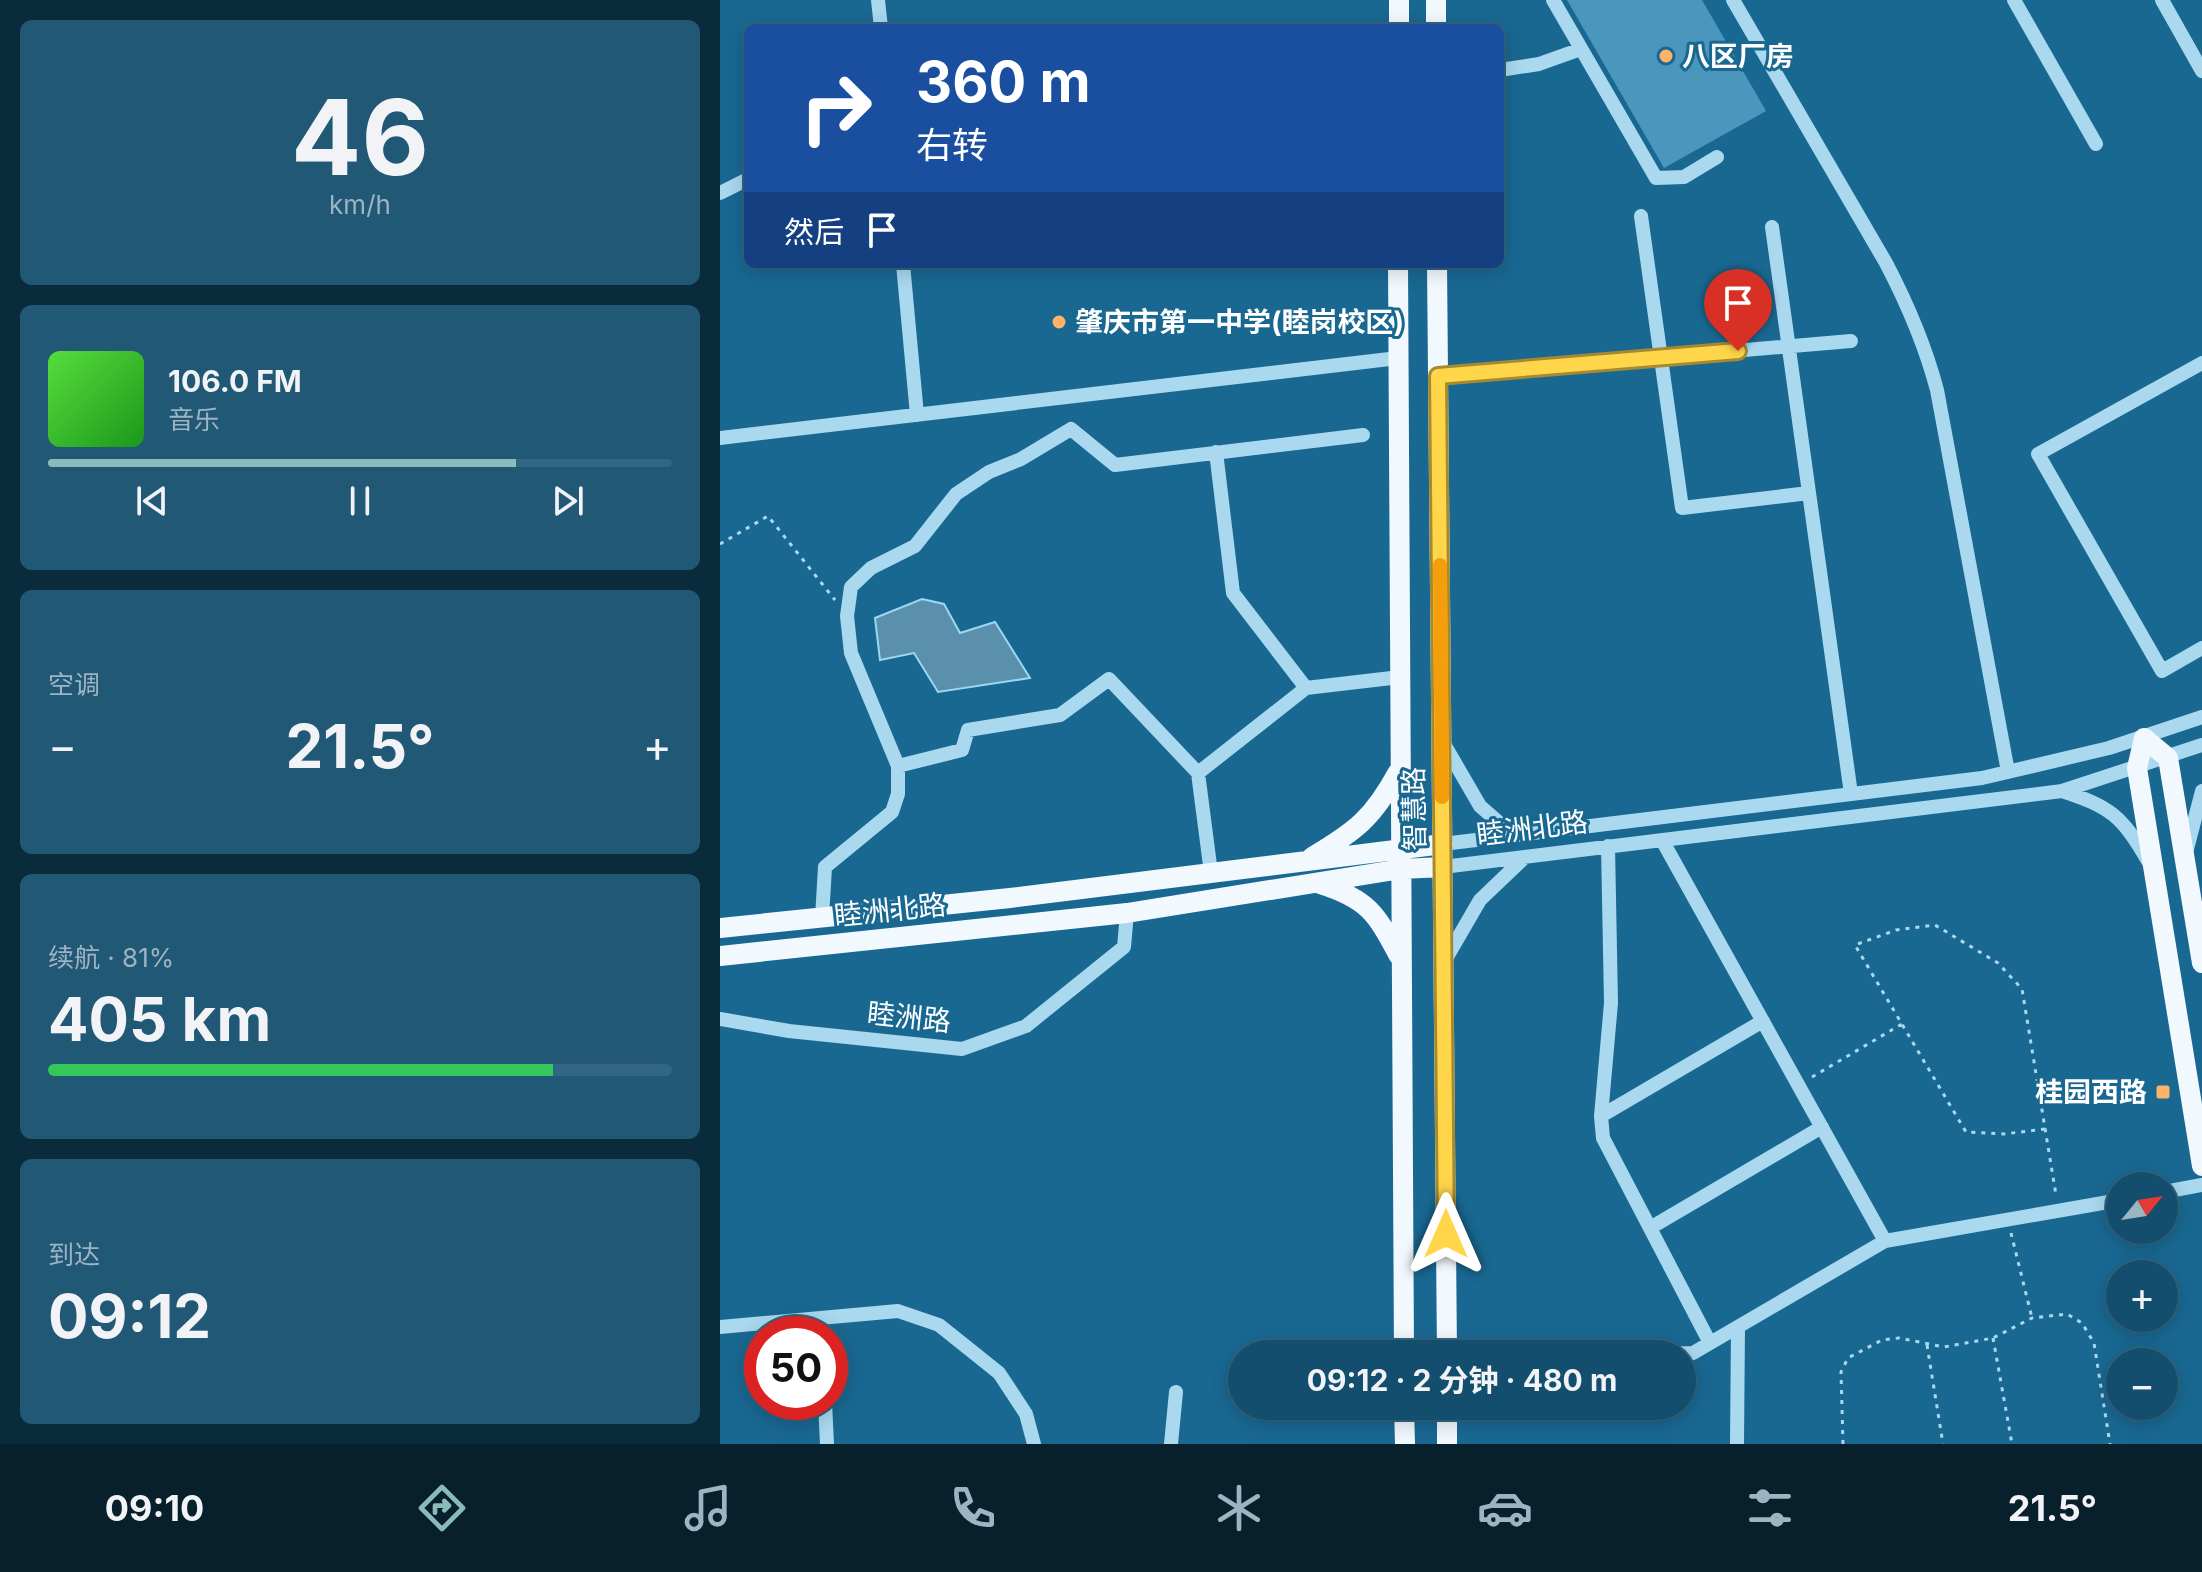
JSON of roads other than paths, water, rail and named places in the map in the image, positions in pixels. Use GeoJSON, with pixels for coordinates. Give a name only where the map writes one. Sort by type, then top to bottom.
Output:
{"type":"FeatureCollection","features":[{"type":"Feature","properties":{"kind":"main road"},"geometry":{"type":"LineString","coordinates":[[1436,0],[1436,24]]}},
{"type":"Feature","properties":{"kind":"main road"},"geometry":{"type":"LineString","coordinates":[[1397,2],[1399,24]]}},
{"type":"Feature","properties":{"kind":"main road","name":"智慧路"},"geometry":{"type":"LineString","coordinates":[[1398,268],[1404,1340]]}},
{"type":"Feature","properties":{"kind":"main road","name":"智慧路"},"geometry":{"type":"LineString","coordinates":[[1437,268],[1447,1340]]}},
{"type":"Feature","properties":{"kind":"main road"},"geometry":{"type":"LineString","coordinates":[[1398,300],[1408,307],[1425,307],[1437,299]]}},
{"type":"Feature","properties":{"kind":"main road"},"geometry":{"type":"LineString","coordinates":[[2202,963],[2168,758],[2144,738],[2137,768],[2202,1166]]}},
{"type":"Feature","properties":{"kind":"main road"},"geometry":{"type":"LineString","coordinates":[[1306,861],[1366,821],[1383,800],[1400,769]]}},
{"type":"Feature","properties":{"kind":"main road","name":"睦洲北路"},"geometry":{"type":"LineString","coordinates":[[720,956],[1127,913],[1316,883],[1443,844]]}},
{"type":"Feature","properties":{"kind":"main road","name":"睦洲北路"},"geometry":{"type":"LineString","coordinates":[[720,928],[1010,898],[1306,861],[1401,859],[1443,867]]}},
{"type":"Feature","properties":{"kind":"main road"},"geometry":{"type":"LineString","coordinates":[[1316,883],[1344,892],[1368,906],[1402,960]]}},
{"type":"Feature","properties":{"kind":"main road"},"geometry":{"type":"LineString","coordinates":[[1404,1420],[1405,1444]]}},
{"type":"Feature","properties":{"kind":"main road"},"geometry":{"type":"LineString","coordinates":[[1447,1420],[1447,1444]]}},
{"type":"Feature","properties":{"kind":"street"},"geometry":{"type":"LineString","coordinates":[[878,0],[881,24]]}},
{"type":"Feature","properties":{"kind":"street"},"geometry":{"type":"LineString","coordinates":[[1553,0],[1656,178],[1684,177],[1717,157]]}},
{"type":"Feature","properties":{"kind":"street"},"geometry":{"type":"LineString","coordinates":[[1733,0],[1886,263],[1925,345],[1937,390],[2008,772]]}},
{"type":"Feature","properties":{"kind":"street"},"geometry":{"type":"LineString","coordinates":[[2014,0],[2096,144]]}},
{"type":"Feature","properties":{"kind":"street"},"geometry":{"type":"LineString","coordinates":[[2162,0],[2202,71]]}},
{"type":"Feature","properties":{"kind":"street"},"geometry":{"type":"LineString","coordinates":[[1504,69],[1539,64],[1581,49]]}},
{"type":"Feature","properties":{"kind":"street"},"geometry":{"type":"LineString","coordinates":[[720,193],[744,181]]}},
{"type":"Feature","properties":{"kind":"street"},"geometry":{"type":"LineString","coordinates":[[1641,216],[1682,508],[1809,493]]}},
{"type":"Feature","properties":{"kind":"street"},"geometry":{"type":"LineString","coordinates":[[1772,227],[1851,794]]}},
{"type":"Feature","properties":{"kind":"street"},"geometry":{"type":"LineString","coordinates":[[903,268],[917,415]]}},
{"type":"Feature","properties":{"kind":"street"},"geometry":{"type":"LineString","coordinates":[[1438,376],[1851,341]]}},
{"type":"Feature","properties":{"kind":"street"},"geometry":{"type":"LineString","coordinates":[[720,438],[1398,358]]}},
{"type":"Feature","properties":{"kind":"street"},"geometry":{"type":"LineString","coordinates":[[2202,363],[2038,454],[2162,671],[2202,648]]}},
{"type":"Feature","properties":{"kind":"street"},"geometry":{"type":"LineString","coordinates":[[822,918],[825,867],[892,812],[898,794],[898,766],[851,653],[847,616],[851,587],[871,568],[915,546],[956,494],[989,472],[1021,459],[1071,429],[1115,465],[1363,435]]}},
{"type":"Feature","properties":{"kind":"street"},"geometry":{"type":"LineString","coordinates":[[1216,452],[1233,593],[1306,688]]}},
{"type":"Feature","properties":{"kind":"street"},"geometry":{"type":"LineString","coordinates":[[1198,773],[1306,688],[1400,677]]}},
{"type":"Feature","properties":{"kind":"street"},"geometry":{"type":"LineString","coordinates":[[898,766],[962,750],[968,730],[1060,715],[1109,679],[1198,773],[1211,873]]}},
{"type":"Feature","properties":{"kind":"street","name":"睦洲北路"},"geometry":{"type":"LineString","coordinates":[[1443,844],[1982,778],[2144,738],[2202,717]]}},
{"type":"Feature","properties":{"kind":"street"},"geometry":{"type":"LineString","coordinates":[[1442,741],[1480,806],[1513,835]]}},
{"type":"Feature","properties":{"kind":"street","name":"睦洲北路"},"geometry":{"type":"LineString","coordinates":[[1443,867],[2062,791],[2202,745]]}},
{"type":"Feature","properties":{"kind":"street"},"geometry":{"type":"LineString","coordinates":[[2062,791],[2108,809],[2120,819],[2153,869]]}},
{"type":"Feature","properties":{"kind":"street"},"geometry":{"type":"LineString","coordinates":[[2185,858],[2202,791]]}},
{"type":"Feature","properties":{"kind":"street"},"geometry":{"type":"LineString","coordinates":[[1662,840],[1885,1241]]}},
{"type":"Feature","properties":{"kind":"street"},"geometry":{"type":"LineString","coordinates":[[1608,846],[1611,1003],[1601,1116],[1603,1138],[1710,1343]]}},
{"type":"Feature","properties":{"kind":"street"},"geometry":{"type":"LineString","coordinates":[[1444,963],[1480,900],[1525,857]]}},
{"type":"Feature","properties":{"kind":"street","name":"睦洲路"},"geometry":{"type":"LineString","coordinates":[[720,1019],[789,1031],[962,1049],[1026,1026],[1124,947],[1127,913]]}},
{"type":"Feature","properties":{"kind":"street"},"geometry":{"type":"LineString","coordinates":[[1601,1116],[1763,1021]]}},
{"type":"Feature","properties":{"kind":"street"},"geometry":{"type":"LineString","coordinates":[[1650,1228],[1822,1127]]}},
{"type":"Feature","properties":{"kind":"street"},"geometry":{"type":"LineString","coordinates":[[2178,1189],[2202,1185]]}},
{"type":"Feature","properties":{"kind":"street"},"geometry":{"type":"LineString","coordinates":[[1696,1351],[1885,1241],[2106,1202]]}},
{"type":"Feature","properties":{"kind":"street"},"geometry":{"type":"LineString","coordinates":[[720,1327],[898,1311],[939,1325],[999,1373],[1026,1414],[1034,1444]]}},
{"type":"Feature","properties":{"kind":"street"},"geometry":{"type":"LineString","coordinates":[[1737,1444],[1738,1327]]}},
{"type":"Feature","properties":{"kind":"street"},"geometry":{"type":"LineString","coordinates":[[1171,1444],[1176,1392]]}},
{"type":"Feature","properties":{"kind":"street"},"geometry":{"type":"LineString","coordinates":[[826,1420],[827,1444]]}},
{"type":"Feature","properties":{"kind":"water"},"geometry":{"type":"Polygon","coordinates":[[[922,599],[944,604],[960,633],[995,622],[1030,678],[938,692],[914,653],[880,660],[875,618],[922,599]]]}},
{"type":"Feature","properties":{"kind":"place","name":"八区厂房"},"geometry":{"type":"Point","coordinates":[1666,56]}},
{"type":"Feature","properties":{"kind":"place","name":"肇庆市第一中学(睦岗校区)"},"geometry":{"type":"Point","coordinates":[1059,322]}},
{"type":"Feature","properties":{"kind":"place","name":"桂园西路"},"geometry":{"type":"Point","coordinates":[2163,1092]}}]}
